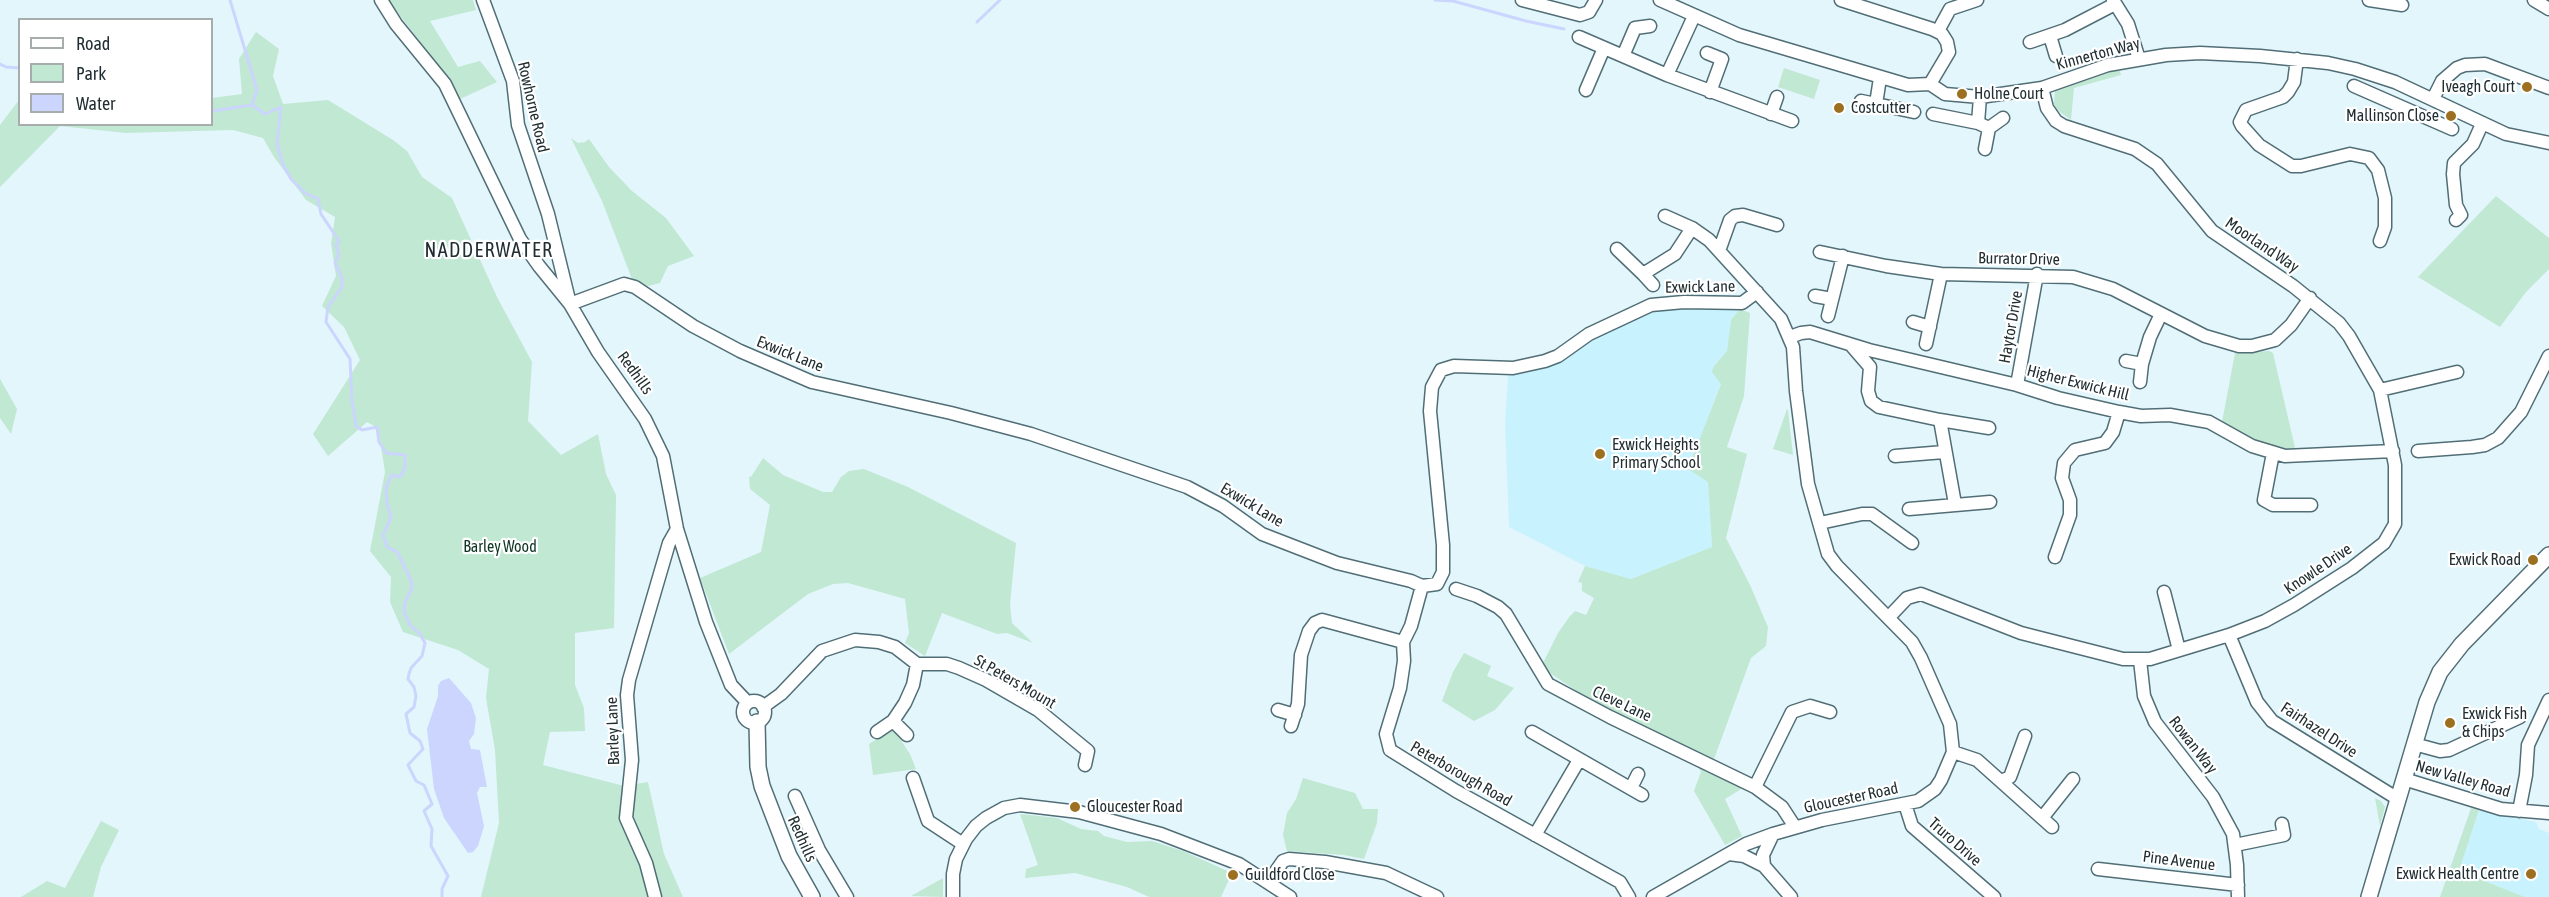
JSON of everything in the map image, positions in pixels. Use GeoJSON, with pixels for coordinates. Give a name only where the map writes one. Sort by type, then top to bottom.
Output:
{"type":"FeatureCollection","features":[{"type":"Feature","properties":{"kind":"street","name":"Redhills"},"geometry":{"type":"LineString","coordinates":[[381,0],[396,24],[445,84],[520,238],[570,304],[592,343],[645,419],[663,456],[677,529],[719,658],[731,685],[748,703],[743,714],[748,721],[757,722]]}},
{"type":"Feature","properties":{"kind":"street","name":"Rowhorne Road"},"geometry":{"type":"LineString","coordinates":[[483,0],[513,81],[519,125],[560,256],[570,304]]}},
{"type":"Feature","properties":{"kind":"street"},"geometry":{"type":"LineString","coordinates":[[1522,0],[1580,15],[1589,12],[1596,0]]}},
{"type":"Feature","properties":{"kind":"street","name":"Kinnerton Way"},"geometry":{"type":"LineString","coordinates":[[1660,0],[1739,35],[1880,78],[1908,85],[1930,84],[1945,94],[1980,97],[2042,88],[2078,75],[2139,59],[2200,53],[2297,59],[2355,69],[2395,82],[2506,134],[2549,143]]}},
{"type":"Feature","properties":{"kind":"street"},"geometry":{"type":"LineString","coordinates":[[1840,0],[1938,31],[1945,38],[1949,52],[1930,84]]}},
{"type":"Feature","properties":{"kind":"street"},"geometry":{"type":"LineString","coordinates":[[1938,31],[1950,9],[1977,0]]}},
{"type":"Feature","properties":{"kind":"street"},"geometry":{"type":"LineString","coordinates":[[2369,0],[2394,8]]}},
{"type":"Feature","properties":{"kind":"street"},"geometry":{"type":"LineString","coordinates":[[2534,0],[2549,9]]}},
{"type":"Feature","properties":{"kind":"street"},"geometry":{"type":"LineString","coordinates":[[2030,42],[2050,36],[2114,2],[2128,24],[2139,59]]}},
{"type":"Feature","properties":{"kind":"street"},"geometry":{"type":"LineString","coordinates":[[1667,75],[1694,16]]}},
{"type":"Feature","properties":{"kind":"street"},"geometry":{"type":"LineString","coordinates":[[1623,56],[1635,28],[1650,26]]}},
{"type":"Feature","properties":{"kind":"street"},"geometry":{"type":"LineString","coordinates":[[2050,36],[2056,56]]}},
{"type":"Feature","properties":{"kind":"street"},"geometry":{"type":"LineString","coordinates":[[1579,37],[1710,92],[1792,121]]}},
{"type":"Feature","properties":{"kind":"street"},"geometry":{"type":"LineString","coordinates":[[1586,90],[1604,48]]}},
{"type":"Feature","properties":{"kind":"street"},"geometry":{"type":"LineString","coordinates":[[1707,53],[1722,59],[1710,92]]}},
{"type":"Feature","properties":{"kind":"street"},"geometry":{"type":"LineString","coordinates":[[2297,59],[2294,82],[2288,92],[2250,108],[2242,115],[2240,122],[2259,145],[2293,170],[2350,153],[2369,158],[2378,170],[2384,188],[2391,229],[2380,241]]}},
{"type":"Feature","properties":{"kind":"street"},"geometry":{"type":"LineString","coordinates":[[2433,99],[2442,81],[2465,64],[2485,64],[2549,88]]}},
{"type":"Feature","properties":{"kind":"street"},"geometry":{"type":"LineString","coordinates":[[1876,104],[1880,78]]}},
{"type":"Feature","properties":{"kind":"street"},"geometry":{"type":"LineString","coordinates":[[2389,101],[2395,82]]}},
{"type":"Feature","properties":{"kind":"street"},"geometry":{"type":"LineString","coordinates":[[2354,86],[2452,129]]}},
{"type":"Feature","properties":{"kind":"street","name":"Moorland Way"},"geometry":{"type":"LineString","coordinates":[[2042,88],[2047,108],[2056,121],[2064,126],[2135,149],[2157,164],[2212,231],[2310,298],[2339,323],[2380,390],[2393,450]]}},
{"type":"Feature","properties":{"kind":"street"},"geometry":{"type":"LineString","coordinates":[[1771,114],[1777,97]]}},
{"type":"Feature","properties":{"kind":"street"},"geometry":{"type":"LineString","coordinates":[[1980,97],[1985,149]]}},
{"type":"Feature","properties":{"kind":"street"},"geometry":{"type":"LineString","coordinates":[[1861,101],[1914,112]]}},
{"type":"Feature","properties":{"kind":"street"},"geometry":{"type":"LineString","coordinates":[[1933,114],[1984,126],[2003,118]]}},
{"type":"Feature","properties":{"kind":"street"},"geometry":{"type":"LineString","coordinates":[[2462,216],[2456,205],[2453,168],[2459,156],[2473,144],[2482,124]]}},
{"type":"Feature","properties":{"kind":"street"},"geometry":{"type":"LineString","coordinates":[[1719,251],[1730,220],[1735,216],[1743,215],[1777,225]]}},
{"type":"Feature","properties":{"kind":"street"},"geometry":{"type":"LineString","coordinates":[[1665,216],[1692,228],[1719,251],[1775,310],[1790,337],[1796,368],[1796,391],[1807,476],[1825,545],[1832,561],[1911,642],[1921,658],[1950,724],[1953,752],[1977,760],[2052,827]]}},
{"type":"Feature","properties":{"kind":"street"},"geometry":{"type":"LineString","coordinates":[[1643,274],[1675,254],[1692,228]]}},
{"type":"Feature","properties":{"kind":"street"},"geometry":{"type":"LineString","coordinates":[[1617,249],[1653,285]]}},
{"type":"Feature","properties":{"kind":"street","name":"Burrator Drive"},"geometry":{"type":"LineString","coordinates":[[1820,252],[1941,274],[2037,274],[2073,277],[2113,289],[2205,336],[2226,344],[2252,346],[2275,340],[2280,337],[2310,298]]}},
{"type":"Feature","properties":{"kind":"street"},"geometry":{"type":"LineString","coordinates":[[539,266],[546,266],[560,256]]}},
{"type":"Feature","properties":{"kind":"street"},"geometry":{"type":"LineString","coordinates":[[1828,316],[1843,256]]}},
{"type":"Feature","properties":{"kind":"street"},"geometry":{"type":"LineString","coordinates":[[1926,344],[1941,274]]}},
{"type":"Feature","properties":{"kind":"street","name":"Haytor Drive"},"geometry":{"type":"LineString","coordinates":[[2017,385],[2037,274]]}},
{"type":"Feature","properties":{"kind":"street","name":"Exwick Lane"},"geometry":{"type":"LineString","coordinates":[[570,304],[624,284],[635,286],[693,326],[740,351],[812,382],[951,413],[1031,434],[1187,487],[1223,506],[1262,534],[1337,563],[1411,581],[1422,586],[1437,584],[1443,572],[1443,545],[1430,412],[1432,387],[1441,370],[1454,366],[1513,368],[1545,361],[1558,356],[1589,334],[1651,305],[1684,302],[1742,303],[1756,292]]}},
{"type":"Feature","properties":{"kind":"street"},"geometry":{"type":"LineString","coordinates":[[1815,296],[1832,299]]}},
{"type":"Feature","properties":{"kind":"street"},"geometry":{"type":"LineString","coordinates":[[2140,382],[2142,364],[2150,337],[2161,314]]}},
{"type":"Feature","properties":{"kind":"street"},"geometry":{"type":"LineString","coordinates":[[1913,322],[1930,327]]}},
{"type":"Feature","properties":{"kind":"street","name":"Higher Exwick Hill"},"geometry":{"type":"LineString","coordinates":[[1790,337],[1810,332],[2119,412],[2141,416],[2170,415],[2209,422],[2252,446],[2292,457],[2393,450]]}},
{"type":"Feature","properties":{"kind":"street"},"geometry":{"type":"LineString","coordinates":[[1850,344],[1869,367],[1868,391],[1871,400],[1879,407],[1989,428]]}},
{"type":"Feature","properties":{"kind":"street"},"geometry":{"type":"LineString","coordinates":[[2418,451],[2479,446],[2498,438],[2521,412],[2549,356]]}},
{"type":"Feature","properties":{"kind":"street"},"geometry":{"type":"LineString","coordinates":[[2126,361],[2142,364]]}},
{"type":"Feature","properties":{"kind":"street"},"geometry":{"type":"LineString","coordinates":[[2380,390],[2440,369],[2457,372]]}},
{"type":"Feature","properties":{"kind":"street"},"geometry":{"type":"LineString","coordinates":[[2055,557],[2070,515],[2070,500],[2062,478],[2064,463],[2075,450],[2105,443],[2113,432],[2119,412]]}},
{"type":"Feature","properties":{"kind":"street"},"geometry":{"type":"LineString","coordinates":[[1940,420],[1955,504]]}},
{"type":"Feature","properties":{"kind":"street","name":"Knowle Drive"},"geometry":{"type":"LineString","coordinates":[[1889,617],[1907,598],[1921,594],[2021,633],[2123,659],[2140,660],[2229,635],[2265,621],[2294,605],[2352,568],[2384,543],[2396,524],[2393,450]]}},
{"type":"Feature","properties":{"kind":"street"},"geometry":{"type":"LineString","coordinates":[[1895,456],[1944,452]]}},
{"type":"Feature","properties":{"kind":"street"},"geometry":{"type":"LineString","coordinates":[[2274,453],[2264,500],[2273,505],[2311,505]]}},
{"type":"Feature","properties":{"kind":"street"},"geometry":{"type":"LineString","coordinates":[[1909,509],[1990,502]]}},
{"type":"Feature","properties":{"kind":"street"},"geometry":{"type":"LineString","coordinates":[[1820,523],[1872,514],[1912,543]]}},
{"type":"Feature","properties":{"kind":"street","name":"Barley Lane"},"geometry":{"type":"LineString","coordinates":[[655,897],[646,863],[626,818],[632,760],[627,695],[631,672],[669,543],[677,529]]}},
{"type":"Feature","properties":{"kind":"street"},"geometry":{"type":"LineString","coordinates":[[2369,897],[2427,702],[2440,672],[2447,661],[2549,555]]}},
{"type":"Feature","properties":{"kind":"street","name":"Peterborough Road"},"geometry":{"type":"LineString","coordinates":[[1422,586],[1412,626],[1403,642],[1404,661],[1400,688],[1386,734],[1390,750],[1456,791],[1620,882],[1629,897]]}},
{"type":"Feature","properties":{"kind":"street","name":"Cleve Lane"},"geometry":{"type":"LineString","coordinates":[[1456,589],[1477,596],[1506,614],[1538,664],[1543,676],[1559,691],[1755,787],[1782,807],[1795,827]]}},
{"type":"Feature","properties":{"kind":"street"},"geometry":{"type":"LineString","coordinates":[[2164,592],[2179,650]]}},
{"type":"Feature","properties":{"kind":"street"},"geometry":{"type":"LineString","coordinates":[[1278,710],[1293,721],[1299,694],[1299,664],[1309,631],[1315,623],[1322,620],[1403,642]]}},
{"type":"Feature","properties":{"kind":"street","name":"Fairhazel Drive"},"geometry":{"type":"LineString","coordinates":[[2229,635],[2257,702],[2272,721],[2398,799]]}},
{"type":"Feature","properties":{"kind":"street"},"geometry":{"type":"LineString","coordinates":[[748,703],[756,701],[763,707],[781,694],[822,651],[855,640],[888,644],[917,664],[913,685],[893,721],[877,732]]}},
{"type":"Feature","properties":{"kind":"street","name":"Rowan Way"},"geometry":{"type":"LineString","coordinates":[[2140,660],[2144,696],[2155,722],[2213,797],[2225,818],[2235,845],[2238,891]]}},
{"type":"Feature","properties":{"kind":"street","name":"St Peters Mount"},"geometry":{"type":"LineString","coordinates":[[917,664],[947,664],[986,680],[1038,710],[1088,751]]}},
{"type":"Feature","properties":{"kind":"street"},"geometry":{"type":"LineString","coordinates":[[2518,811],[2526,771],[2528,745],[2549,700]]}},
{"type":"Feature","properties":{"kind":"street"},"geometry":{"type":"LineString","coordinates":[[1755,787],[1792,712],[1810,706],[1830,712]]}},
{"type":"Feature","properties":{"kind":"street","name":"Redhills"},"geometry":{"type":"LineString","coordinates":[[763,707],[764,714],[757,722],[758,766],[762,786],[789,856],[812,897]]}},
{"type":"Feature","properties":{"kind":"street"},"geometry":{"type":"LineString","coordinates":[[2414,744],[2440,751],[2450,750],[2520,717]]}},
{"type":"Feature","properties":{"kind":"street"},"geometry":{"type":"LineString","coordinates":[[893,721],[907,735]]}},
{"type":"Feature","properties":{"kind":"street"},"geometry":{"type":"LineString","coordinates":[[1532,732],[1548,735],[1579,760],[1636,791],[1638,774]]}},
{"type":"Feature","properties":{"kind":"street"},"geometry":{"type":"LineString","coordinates":[[2001,781],[2010,777],[2026,741]]}},
{"type":"Feature","properties":{"kind":"street"},"geometry":{"type":"LineString","coordinates":[[1085,765],[1088,751],[1102,749]]}},
{"type":"Feature","properties":{"kind":"street","name":"Gloucester Road"},"geometry":{"type":"LineString","coordinates":[[1653,897],[1746,844],[1773,834],[1795,827],[1918,801],[1935,789],[1946,772],[1953,752]]}},
{"type":"Feature","properties":{"kind":"street"},"geometry":{"type":"LineString","coordinates":[[1535,835],[1579,760]]}},
{"type":"Feature","properties":{"kind":"street"},"geometry":{"type":"LineString","coordinates":[[913,778],[912,796],[928,821],[963,844]]}},
{"type":"Feature","properties":{"kind":"street"},"geometry":{"type":"LineString","coordinates":[[2042,818],[2073,779]]}},
{"type":"Feature","properties":{"kind":"street","name":"New Valley Road"},"geometry":{"type":"LineString","coordinates":[[2404,779],[2485,805],[2518,811],[2549,813]]}},
{"type":"Feature","properties":{"kind":"street"},"geometry":{"type":"LineString","coordinates":[[795,796],[830,872],[847,897]]}},
{"type":"Feature","properties":{"kind":"street","name":"Truro Drive"},"geometry":{"type":"LineString","coordinates":[[1905,804],[1912,826],[1994,897]]}},
{"type":"Feature","properties":{"kind":"street"},"geometry":{"type":"LineString","coordinates":[[953,897],[953,874],[963,844],[976,826],[1004,808],[1020,805],[1036,805],[1079,812],[1138,827],[1194,846],[1239,864],[1290,897]]}},
{"type":"Feature","properties":{"kind":"street"},"geometry":{"type":"LineString","coordinates":[[790,820],[803,815]]}},
{"type":"Feature","properties":{"kind":"street"},"geometry":{"type":"LineString","coordinates":[[1764,866],[1764,855],[1773,834]]}},
{"type":"Feature","properties":{"kind":"street"},"geometry":{"type":"LineString","coordinates":[[2235,845],[2284,835]]}},
{"type":"Feature","properties":{"kind":"street"},"geometry":{"type":"LineString","coordinates":[[1729,854],[1744,856],[1764,866],[1791,897]]}},
{"type":"Feature","properties":{"kind":"street"},"geometry":{"type":"LineString","coordinates":[[1263,878],[1274,873],[1283,861],[1289,859],[1333,863],[1386,873],[1437,897]]}},
{"type":"Feature","properties":{"kind":"street","name":"Pine Avenue"},"geometry":{"type":"LineString","coordinates":[[2098,869],[2115,865],[2238,891]]}},
{"type":"Feature","properties":{"kind":"shaded area","name":"Exwick Heights Primary School"},"geometry":{"type":"Polygon","coordinates":[[[1681,308],[1740,309],[1731,320],[1727,351],[1714,366],[1721,383],[1689,469],[1708,482],[1712,547],[1631,579],[1585,566],[1509,527],[1505,424],[1508,376],[1566,355],[1620,326],[1653,312],[1681,308]]]}},
{"type":"Feature","properties":{"kind":"shaded area"},"geometry":{"type":"Polygon","coordinates":[[[2479,810],[2536,822],[2539,829],[2549,833],[2549,897],[2525,897],[2459,871],[2479,810]]]}},
{"type":"Feature","properties":{"kind":"green space"},"geometry":{"type":"Polygon","coordinates":[[[388,0],[473,0],[476,10],[430,21],[458,67],[480,61],[497,82],[458,100],[441,69],[388,0]]]}},
{"type":"Feature","properties":{"kind":"green space","name":"Barley Wood"},"geometry":{"type":"Polygon","coordinates":[[[256,32],[279,49],[273,76],[283,104],[328,100],[407,151],[422,177],[452,198],[497,297],[532,362],[528,421],[561,455],[598,434],[606,474],[616,495],[614,628],[575,633],[575,685],[584,708],[585,731],[550,732],[543,765],[624,786],[648,782],[664,854],[683,897],[481,897],[499,823],[495,750],[486,698],[489,669],[458,650],[403,632],[390,602],[391,577],[370,551],[385,472],[378,428],[367,422],[328,456],[313,434],[360,360],[344,327],[322,306],[336,276],[331,243],[335,217],[306,200],[263,138],[233,130],[126,133],[60,126],[213,126],[213,98],[242,94],[239,59],[256,32]]]}},
{"type":"Feature","properties":{"kind":"green space"},"geometry":{"type":"Polygon","coordinates":[[[1784,68],[1820,80],[1814,99],[1778,87],[1784,68]]]}},
{"type":"Feature","properties":{"kind":"green space"},"geometry":{"type":"Polygon","coordinates":[[[2119,69],[2121,75],[2074,88],[2071,120],[2056,109],[2055,91],[2119,69]]]}},
{"type":"Feature","properties":{"kind":"green space","name":"Barley Wood"},"geometry":{"type":"Polygon","coordinates":[[[18,101],[18,126],[60,126],[0,187],[0,125],[18,101]]]}},
{"type":"Feature","properties":{"kind":"green space"},"geometry":{"type":"Polygon","coordinates":[[[571,138],[578,143],[589,139],[609,167],[632,191],[666,218],[694,256],[668,266],[660,283],[648,286],[632,279],[602,201],[571,138]]]}},
{"type":"Feature","properties":{"kind":"green space"},"geometry":{"type":"Polygon","coordinates":[[[2496,196],[2549,238],[2549,269],[2526,292],[2500,327],[2418,277],[2496,196]]]}},
{"type":"Feature","properties":{"kind":"green space"},"geometry":{"type":"Polygon","coordinates":[[[1740,309],[1750,313],[1744,396],[1727,447],[1747,454],[1726,538],[1768,627],[1766,646],[1751,658],[1714,759],[1587,698],[1541,667],[1558,633],[1570,616],[1575,611],[1586,615],[1594,598],[1582,591],[1582,583],[1578,582],[1585,566],[1631,579],[1712,547],[1708,482],[1688,469],[1721,384],[1712,372],[1714,366],[1727,351],[1731,320],[1740,309]]]}},
{"type":"Feature","properties":{"kind":"green space"},"geometry":{"type":"Polygon","coordinates":[[[2269,351],[2273,353],[2296,452],[2275,448],[2247,437],[2222,422],[2235,353],[2269,351]]]}},
{"type":"Feature","properties":{"kind":"green space"},"geometry":{"type":"Polygon","coordinates":[[[0,379],[17,409],[11,434],[0,418],[0,379]]]}},
{"type":"Feature","properties":{"kind":"green space"},"geometry":{"type":"Polygon","coordinates":[[[1788,410],[1793,455],[1773,449],[1788,410]]]}},
{"type":"Feature","properties":{"kind":"green space"},"geometry":{"type":"Polygon","coordinates":[[[763,458],[783,475],[823,492],[832,492],[841,477],[849,471],[864,469],[908,487],[1016,543],[1010,605],[1012,623],[1033,643],[1007,633],[997,634],[942,613],[925,656],[905,643],[909,633],[905,599],[848,583],[833,584],[808,594],[729,654],[700,578],[761,552],[770,505],[750,489],[749,476],[751,477],[763,458]]]}},
{"type":"Feature","properties":{"kind":"green space"},"geometry":{"type":"Polygon","coordinates":[[[1464,653],[1491,666],[1487,676],[1514,688],[1495,710],[1474,721],[1442,701],[1453,672],[1464,653]]]}},
{"type":"Feature","properties":{"kind":"green space"},"geometry":{"type":"Polygon","coordinates":[[[892,729],[903,737],[902,742],[916,769],[873,775],[869,744],[892,729]]]}},
{"type":"Feature","properties":{"kind":"green space"},"geometry":{"type":"Polygon","coordinates":[[[1694,760],[1746,786],[1725,799],[1742,836],[1725,845],[1694,791],[1701,772],[1694,760]]]}},
{"type":"Feature","properties":{"kind":"green space"},"geometry":{"type":"Polygon","coordinates":[[[1303,778],[1355,793],[1363,809],[1378,809],[1377,823],[1364,859],[1344,855],[1287,851],[1283,835],[1287,813],[1296,799],[1303,778]]]}},
{"type":"Feature","properties":{"kind":"green space"},"geometry":{"type":"Polygon","coordinates":[[[2375,798],[2385,807],[2380,826],[2375,798]]]}},
{"type":"Feature","properties":{"kind":"green space"},"geometry":{"type":"Polygon","coordinates":[[[2471,808],[2479,810],[2459,871],[2525,897],[2440,897],[2471,808]]]}},
{"type":"Feature","properties":{"kind":"green space"},"geometry":{"type":"Polygon","coordinates":[[[1020,814],[1057,818],[1081,829],[1098,831],[1104,836],[1127,842],[1152,841],[1183,851],[1232,873],[1221,897],[1149,897],[1127,887],[1075,873],[1025,878],[1026,869],[1038,865],[1020,814]]]}},
{"type":"Feature","properties":{"kind":"green space"},"geometry":{"type":"Polygon","coordinates":[[[101,821],[119,830],[101,867],[93,897],[21,897],[47,881],[65,888],[101,821]]]}},
{"type":"Feature","properties":{"kind":"green space"},"geometry":{"type":"Polygon","coordinates":[[[943,878],[943,897],[911,896],[943,878]]]}},
{"type":"Feature","properties":{"kind":"water"},"geometry":{"type":"Polygon","coordinates":[[[449,678],[471,703],[476,718],[474,734],[469,741],[471,749],[480,750],[487,787],[480,787],[477,793],[484,826],[478,846],[473,852],[468,853],[444,818],[434,789],[427,729],[438,696],[438,686],[441,681],[449,678]]]}},
{"type":"Feature","properties":{"kind":"waterway"},"geometry":{"type":"LineString","coordinates":[[230,0],[257,90],[252,105],[265,114],[281,107],[277,143],[283,165],[291,179],[305,193],[318,199],[321,214],[339,241],[336,245],[339,254],[335,263],[342,278],[342,287],[328,307],[326,322],[350,359],[356,426],[362,430],[377,427],[379,442],[386,453],[405,455],[405,468],[400,477],[392,475],[386,487],[391,518],[383,535],[387,547],[397,552],[411,580],[412,588],[405,603],[404,612],[410,625],[420,634],[425,643],[422,656],[411,668],[409,674],[408,679],[414,687],[416,696],[414,707],[406,714],[410,733],[420,741],[423,749],[408,765],[416,781],[424,785],[432,804],[424,811],[432,829],[431,846],[448,876],[442,889],[442,897]]}},
{"type":"Feature","properties":{"kind":"waterway"},"geometry":{"type":"LineString","coordinates":[[977,22],[1000,0]]}},
{"type":"Feature","properties":{"kind":"waterway"},"geometry":{"type":"LineString","coordinates":[[1435,0],[1453,1],[1564,29]]}},
{"type":"Feature","properties":{"kind":"waterway"},"geometry":{"type":"LineString","coordinates":[[0,64],[18,68]]}},
{"type":"Feature","properties":{"kind":"waterway"},"geometry":{"type":"LineString","coordinates":[[213,111],[252,105]]}},
{"type":"Feature","properties":{"kind":"place","name":"Iveagh Court"},"geometry":{"type":"Point","coordinates":[2527,87]}},
{"type":"Feature","properties":{"kind":"place","name":"Holne Court"},"geometry":{"type":"Point","coordinates":[1962,94]}},
{"type":"Feature","properties":{"kind":"place","name":"Costcutter"},"geometry":{"type":"Point","coordinates":[1839,108]}},
{"type":"Feature","properties":{"kind":"place","name":"Mallinson Close"},"geometry":{"type":"Point","coordinates":[2451,116]}},
{"type":"Feature","properties":{"kind":"place","name":"Exwick Heights Primary School"},"geometry":{"type":"Point","coordinates":[1600,454]}},
{"type":"Feature","properties":{"kind":"place","name":"Exwick Road"},"geometry":{"type":"Point","coordinates":[2533,560]}},
{"type":"Feature","properties":{"kind":"place","name":"Exwick Fish & Chips"},"geometry":{"type":"Point","coordinates":[2450,723]}},
{"type":"Feature","properties":{"kind":"place","name":"Gloucester Road"},"geometry":{"type":"Point","coordinates":[1075,807]}},
{"type":"Feature","properties":{"kind":"place","name":"Exwick Health Centre"},"geometry":{"type":"Point","coordinates":[2531,874]}},
{"type":"Feature","properties":{"kind":"place","name":"Guildford Close"},"geometry":{"type":"Point","coordinates":[1233,875]}},
{"type":"Feature","properties":{"kind":"district","name":"NADDERWATER"},"geometry":{"type":"Point","coordinates":[489,251]}}]}
